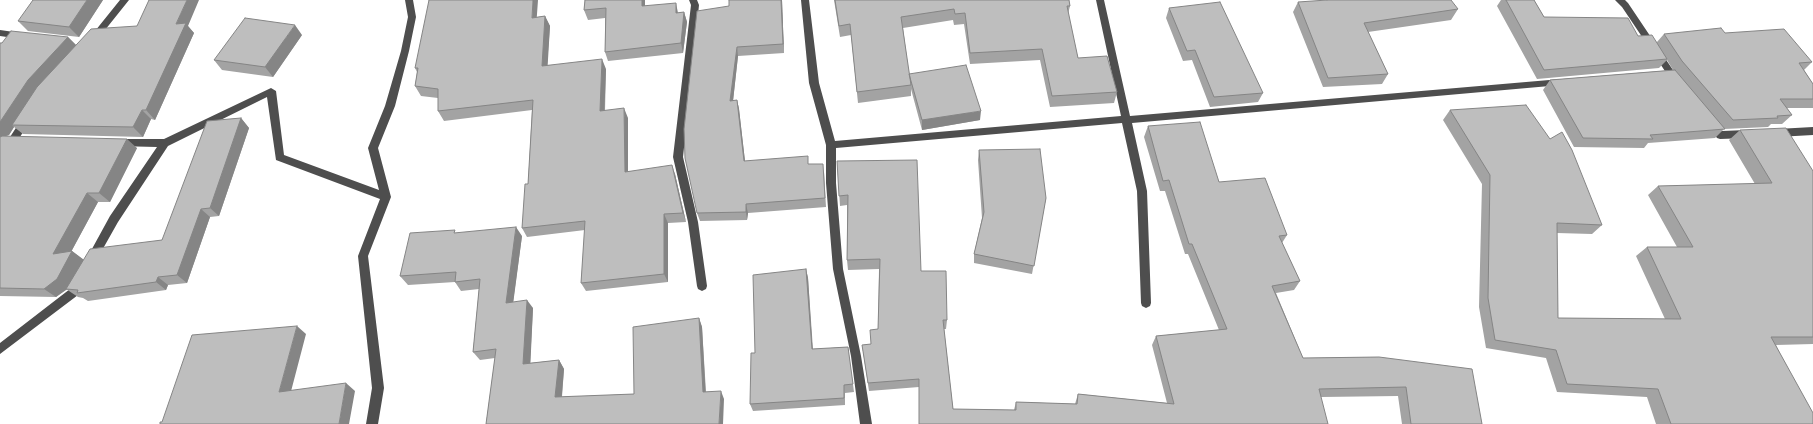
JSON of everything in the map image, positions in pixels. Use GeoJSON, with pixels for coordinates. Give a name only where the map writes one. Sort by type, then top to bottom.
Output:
{"type":"FeatureCollection","features":[{"type":"Feature","properties":{"kind":"street"},"geometry":{"type":"LineString","coordinates":[[89,44],[124,0]]}},
{"type":"Feature","properties":{"kind":"street"},"geometry":{"type":"LineString","coordinates":[[372,424],[378,388],[363,256],[386,198],[373,148],[390,106],[406,51],[412,17],[409,0]]}},
{"type":"Feature","properties":{"kind":"street"},"geometry":{"type":"LineString","coordinates":[[693,0],[695,5],[678,157],[693,222],[702,286]]}},
{"type":"Feature","properties":{"kind":"street"},"geometry":{"type":"LineString","coordinates":[[804,0],[814,83],[831,145],[831,183],[838,269],[856,356],[866,424]]}},
{"type":"Feature","properties":{"kind":"street"},"geometry":{"type":"LineString","coordinates":[[1100,0],[1142,191],[1146,303]]}},
{"type":"Feature","properties":{"kind":"street"},"geometry":{"type":"LineString","coordinates":[[1619,0],[1626,5],[1665,73],[1681,87]]}},
{"type":"Feature","properties":{"kind":"street"},"geometry":{"type":"LineString","coordinates":[[0,34],[30,37]]}},
{"type":"Feature","properties":{"kind":"street"},"geometry":{"type":"LineString","coordinates":[[831,145],[1127,121],[1573,81]]}},
{"type":"Feature","properties":{"kind":"street"},"geometry":{"type":"LineString","coordinates":[[108,142],[165,143],[271,91],[279,158],[386,198]]}},
{"type":"Feature","properties":{"kind":"street"},"geometry":{"type":"LineString","coordinates":[[0,144],[18,140],[33,109]]}},
{"type":"Feature","properties":{"kind":"street"},"geometry":{"type":"LineString","coordinates":[[1703,114],[1720,135],[1813,131]]}},
{"type":"Feature","properties":{"kind":"street"},"geometry":{"type":"LineString","coordinates":[[0,349],[74,292],[114,219],[165,143]]}},
{"type":"Feature","properties":{"kind":"building"},"geometry":{"type":"Polygon","coordinates":[[[33,0],[87,0],[69,27],[18,21],[33,0]]]}},
{"type":"Feature","properties":{"kind":"building"},"geometry":{"type":"Polygon","coordinates":[[[149,0],[187,0],[176,24],[186,23],[146,110],[142,110],[133,127],[12,125],[37,87],[91,29],[137,26],[149,0]]]}},
{"type":"Feature","properties":{"kind":"building"},"geometry":{"type":"Polygon","coordinates":[[[429,0],[533,0],[532,18],[545,16],[542,66],[602,59],[600,111],[624,108],[625,172],[672,165],[683,213],[664,214],[664,274],[581,283],[585,221],[522,228],[525,184],[528,184],[533,100],[438,111],[438,89],[415,86],[418,68],[415,68],[429,0]]]}},
{"type":"Feature","properties":{"kind":"building"},"geometry":{"type":"Polygon","coordinates":[[[585,0],[642,0],[642,6],[676,3],[676,13],[684,12],[681,43],[605,52],[606,8],[584,10],[585,0]]]}},
{"type":"Feature","properties":{"kind":"building"},"geometry":{"type":"Polygon","coordinates":[[[729,0],[781,0],[783,44],[737,47],[730,101],[737,100],[744,161],[808,156],[808,164],[823,164],[825,198],[746,204],[746,212],[697,213],[685,158],[684,129],[697,11],[729,6],[729,0]]]}},
{"type":"Feature","properties":{"kind":"building"},"geometry":{"type":"Polygon","coordinates":[[[835,0],[1069,0],[1070,6],[1067,6],[1078,58],[1107,56],[1117,92],[1052,96],[1042,49],[970,53],[965,13],[955,14],[954,9],[901,17],[911,85],[857,92],[850,24],[839,26],[835,0]]]}},
{"type":"Feature","properties":{"kind":"building"},"geometry":{"type":"Polygon","coordinates":[[[1327,0],[1451,0],[1458,9],[1364,23],[1388,74],[1328,78],[1298,2],[1327,0]]]}},
{"type":"Feature","properties":{"kind":"building"},"geometry":{"type":"Polygon","coordinates":[[[1506,0],[1534,0],[1544,17],[1628,18],[1638,36],[1652,35],[1667,59],[1544,70],[1506,0]]]}},
{"type":"Feature","properties":{"kind":"building"},"geometry":{"type":"Polygon","coordinates":[[[1220,2],[1263,93],[1214,97],[1195,50],[1187,51],[1169,8],[1220,2]]]}},
{"type":"Feature","properties":{"kind":"building"},"geometry":{"type":"Polygon","coordinates":[[[245,18],[295,25],[265,67],[214,60],[245,18]]]}},
{"type":"Feature","properties":{"kind":"building"},"geometry":{"type":"Polygon","coordinates":[[[1721,28],[1725,33],[1784,29],[1812,62],[1799,63],[1813,84],[1813,99],[1780,99],[1792,115],[1777,116],[1778,118],[1733,120],[1682,61],[1664,34],[1721,28]]]}},
{"type":"Feature","properties":{"kind":"building"},"geometry":{"type":"Polygon","coordinates":[[[11,31],[68,37],[28,80],[0,122],[0,43],[11,31]]]}},
{"type":"Feature","properties":{"kind":"building"},"geometry":{"type":"Polygon","coordinates":[[[966,65],[981,111],[922,120],[909,74],[966,65]]]}},
{"type":"Feature","properties":{"kind":"building"},"geometry":{"type":"Polygon","coordinates":[[[1675,70],[1725,129],[1650,135],[1653,139],[1583,138],[1550,80],[1675,70]]]}},
{"type":"Feature","properties":{"kind":"building"},"geometry":{"type":"Polygon","coordinates":[[[1526,105],[1550,139],[1562,132],[1572,150],[1602,225],[1557,223],[1558,318],[1681,319],[1647,247],[1693,247],[1658,186],[1772,183],[1740,130],[1786,128],[1813,171],[1813,337],[1771,337],[1813,413],[1813,424],[1671,424],[1658,389],[1567,384],[1556,350],[1495,340],[1488,298],[1490,175],[1450,110],[1526,105]]]}},
{"type":"Feature","properties":{"kind":"building"},"geometry":{"type":"Polygon","coordinates":[[[241,118],[210,208],[201,209],[177,275],[158,277],[156,282],[77,293],[78,290],[66,289],[90,249],[162,240],[207,121],[241,118]]]}},
{"type":"Feature","properties":{"kind":"building"},"geometry":{"type":"Polygon","coordinates":[[[1200,122],[1219,182],[1265,178],[1287,235],[1279,236],[1300,281],[1272,286],[1303,358],[1379,357],[1472,369],[1482,424],[1411,424],[1406,387],[1319,389],[1328,424],[919,424],[919,379],[868,383],[862,345],[871,344],[870,330],[878,329],[880,259],[847,260],[848,195],[839,196],[837,161],[917,160],[921,271],[946,271],[947,320],[943,320],[953,409],[1016,410],[1016,402],[1077,404],[1078,394],[1174,404],[1156,336],[1227,329],[1192,244],[1189,244],[1169,180],[1163,181],[1148,126],[1200,122]]]}},
{"type":"Feature","properties":{"kind":"building"},"geometry":{"type":"Polygon","coordinates":[[[0,137],[127,139],[99,193],[87,193],[53,254],[72,251],[57,279],[44,289],[0,288],[0,137]]]}},
{"type":"Feature","properties":{"kind":"building"},"geometry":{"type":"Polygon","coordinates":[[[1040,149],[1046,198],[1034,266],[974,254],[984,212],[979,150],[1040,149]]]}},
{"type":"Feature","properties":{"kind":"building"},"geometry":{"type":"Polygon","coordinates":[[[516,227],[506,303],[527,300],[523,364],[559,360],[555,397],[634,394],[633,327],[699,318],[703,392],[721,391],[719,424],[486,424],[496,349],[473,352],[480,279],[455,282],[456,272],[400,276],[410,233],[455,230],[454,233],[516,227]]]}},
{"type":"Feature","properties":{"kind":"building"},"geometry":{"type":"Polygon","coordinates":[[[806,269],[812,349],[848,347],[853,384],[844,385],[844,398],[750,404],[751,353],[755,353],[753,275],[806,269]]]}},
{"type":"Feature","properties":{"kind":"building"},"geometry":{"type":"Polygon","coordinates":[[[297,326],[279,392],[346,383],[339,424],[160,424],[192,335],[297,326]]]}}]}
